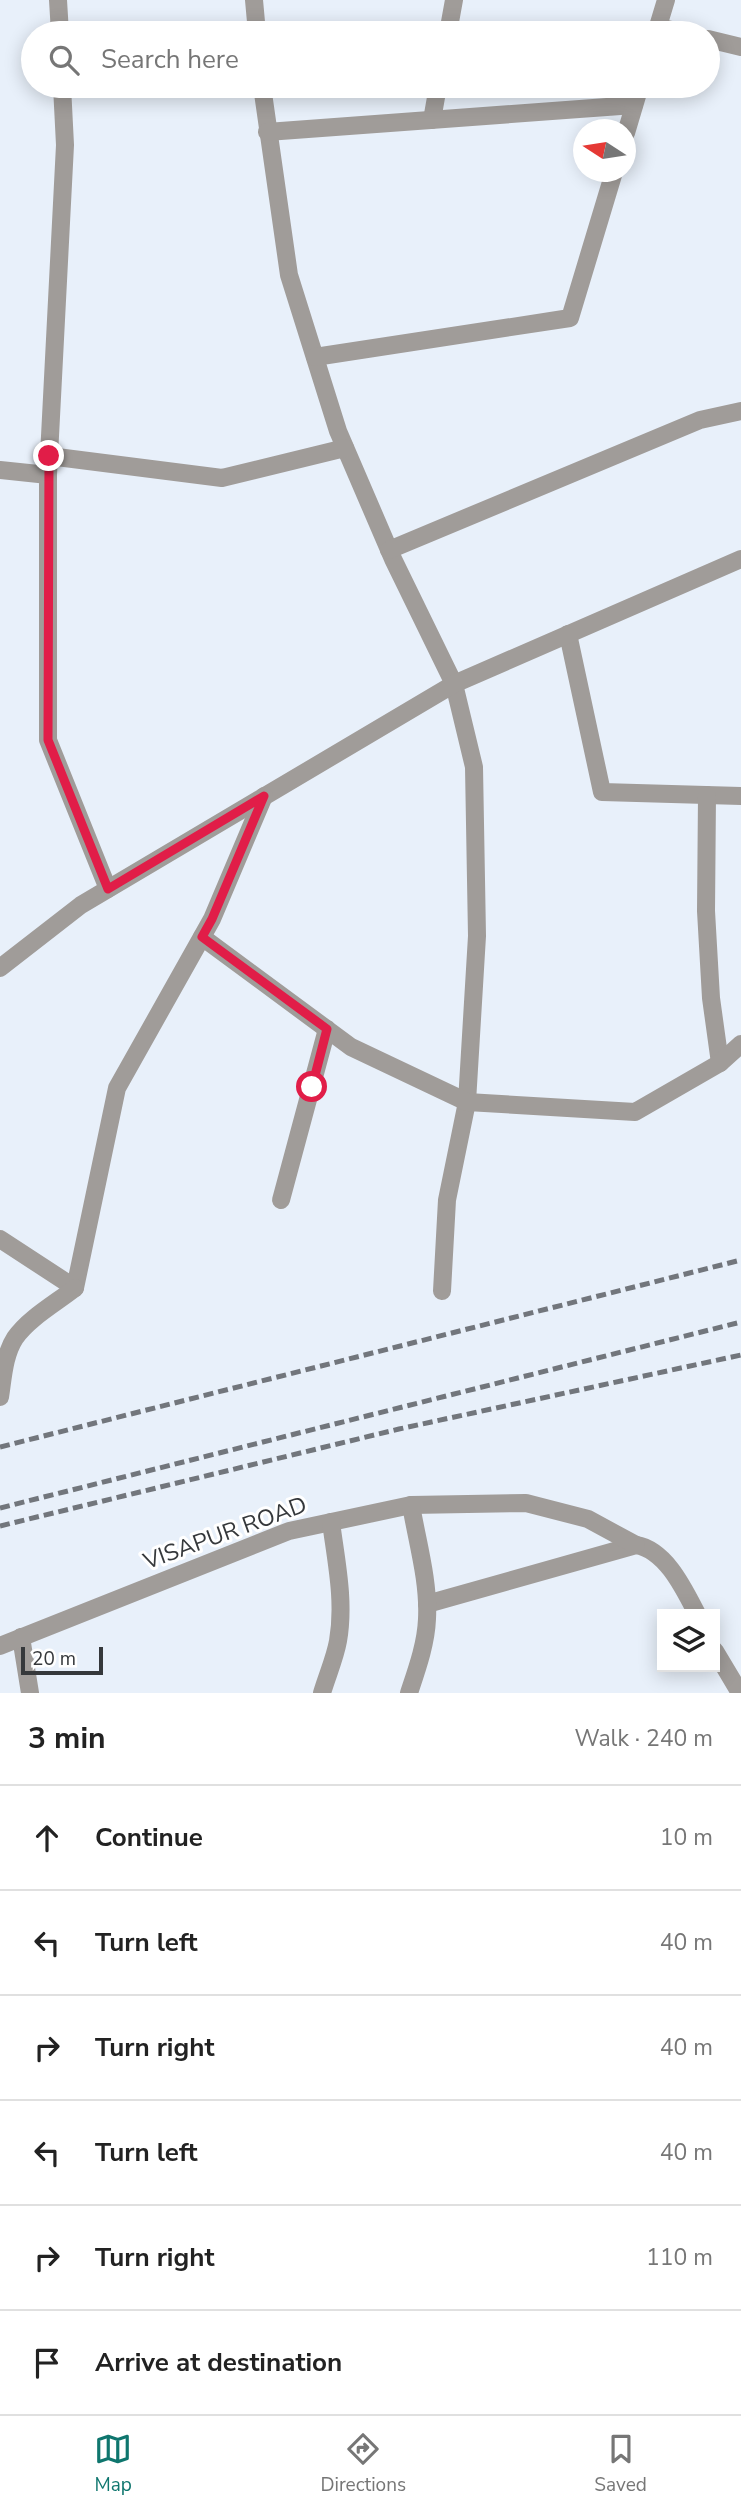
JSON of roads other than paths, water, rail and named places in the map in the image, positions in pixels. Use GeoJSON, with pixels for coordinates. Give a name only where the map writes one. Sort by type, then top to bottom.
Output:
{"type":"FeatureCollection","features":[{"type":"Feature","properties":{"kind":"street"},"geometry":{"type":"LineString","coordinates":[[58,0],[59,21]]}},
{"type":"Feature","properties":{"kind":"street"},"geometry":{"type":"LineString","coordinates":[[254,0],[256,21]]}},
{"type":"Feature","properties":{"kind":"street"},"geometry":{"type":"LineString","coordinates":[[450,21],[454,0]]}},
{"type":"Feature","properties":{"kind":"street"},"geometry":{"type":"LineString","coordinates":[[660,21],[666,0]]}},
{"type":"Feature","properties":{"kind":"street"},"geometry":{"type":"LineString","coordinates":[[720,42],[741,47]]}},
{"type":"Feature","properties":{"kind":"street"},"geometry":{"type":"LineString","coordinates":[[63,98],[65,145],[48,475],[48,740],[108,889]]}},
{"type":"Feature","properties":{"kind":"street"},"geometry":{"type":"LineString","coordinates":[[263,98],[289,275],[345,449],[389,550],[454,684],[474,767],[477,936],[467,1102],[447,1200],[442,1291]]}},
{"type":"Feature","properties":{"kind":"street"},"geometry":{"type":"LineString","coordinates":[[432,120],[436,98]]}},
{"type":"Feature","properties":{"kind":"street"},"geometry":{"type":"LineString","coordinates":[[630,119],[636,98]]}},
{"type":"Feature","properties":{"kind":"street"},"geometry":{"type":"LineString","coordinates":[[267,132],[634,105]]}},
{"type":"Feature","properties":{"kind":"street"},"geometry":{"type":"LineString","coordinates":[[315,356],[570,318],[611,182]]}},
{"type":"Feature","properties":{"kind":"street"},"geometry":{"type":"LineString","coordinates":[[389,550],[700,420],[741,411]]}},
{"type":"Feature","properties":{"kind":"street"},"geometry":{"type":"LineString","coordinates":[[49,456],[222,478],[345,449]]}},
{"type":"Feature","properties":{"kind":"street"},"geometry":{"type":"LineString","coordinates":[[0,470],[48,475]]}},
{"type":"Feature","properties":{"kind":"street"},"geometry":{"type":"LineString","coordinates":[[0,968],[81,905],[454,684],[741,558]]}},
{"type":"Feature","properties":{"kind":"street"},"geometry":{"type":"LineString","coordinates":[[568,634],[602,792],[741,796]]}},
{"type":"Feature","properties":{"kind":"street"},"geometry":{"type":"LineString","coordinates":[[707,795],[706,911],[711,998],[720,1063]]}},
{"type":"Feature","properties":{"kind":"street"},"geometry":{"type":"LineString","coordinates":[[0,1397],[7,1358],[15,1338],[75,1288],[117,1088],[212,919],[264,796]]}},
{"type":"Feature","properties":{"kind":"street"},"geometry":{"type":"LineString","coordinates":[[202,937],[351,1047],[467,1102],[635,1112],[720,1063],[741,1044]]}},
{"type":"Feature","properties":{"kind":"street"},"geometry":{"type":"LineString","coordinates":[[281,1200],[327,1029]]}},
{"type":"Feature","properties":{"kind":"street"},"geometry":{"type":"LineString","coordinates":[[0,1239],[75,1288]]}},
{"type":"Feature","properties":{"kind":"street","name":"VISAPUR ROAD"},"geometry":{"type":"LineString","coordinates":[[0,1646],[289,1531],[411,1505],[526,1503],[588,1519],[660,1556],[686,1592],[694,1609]]}},
{"type":"Feature","properties":{"kind":"street"},"geometry":{"type":"LineString","coordinates":[[409,1693],[427,1622],[427,1604],[411,1505]]}},
{"type":"Feature","properties":{"kind":"street"},"geometry":{"type":"LineString","coordinates":[[322,1693],[341,1620],[340,1588],[331,1522]]}},
{"type":"Feature","properties":{"kind":"street"},"geometry":{"type":"LineString","coordinates":[[427,1604],[636,1545]]}},
{"type":"Feature","properties":{"kind":"street"},"geometry":{"type":"LineString","coordinates":[[21,1637],[30,1693]]}},
{"type":"Feature","properties":{"kind":"street"},"geometry":{"type":"LineString","coordinates":[[720,1659],[740,1693]]}},
{"type":"Feature","properties":{"kind":"railway"},"geometry":{"type":"LineString","coordinates":[[0,1447],[741,1260]]}},
{"type":"Feature","properties":{"kind":"railway"},"geometry":{"type":"LineString","coordinates":[[0,1508],[741,1322]]}},
{"type":"Feature","properties":{"kind":"railway"},"geometry":{"type":"LineString","coordinates":[[0,1526],[399,1429],[741,1355]]}}]}
